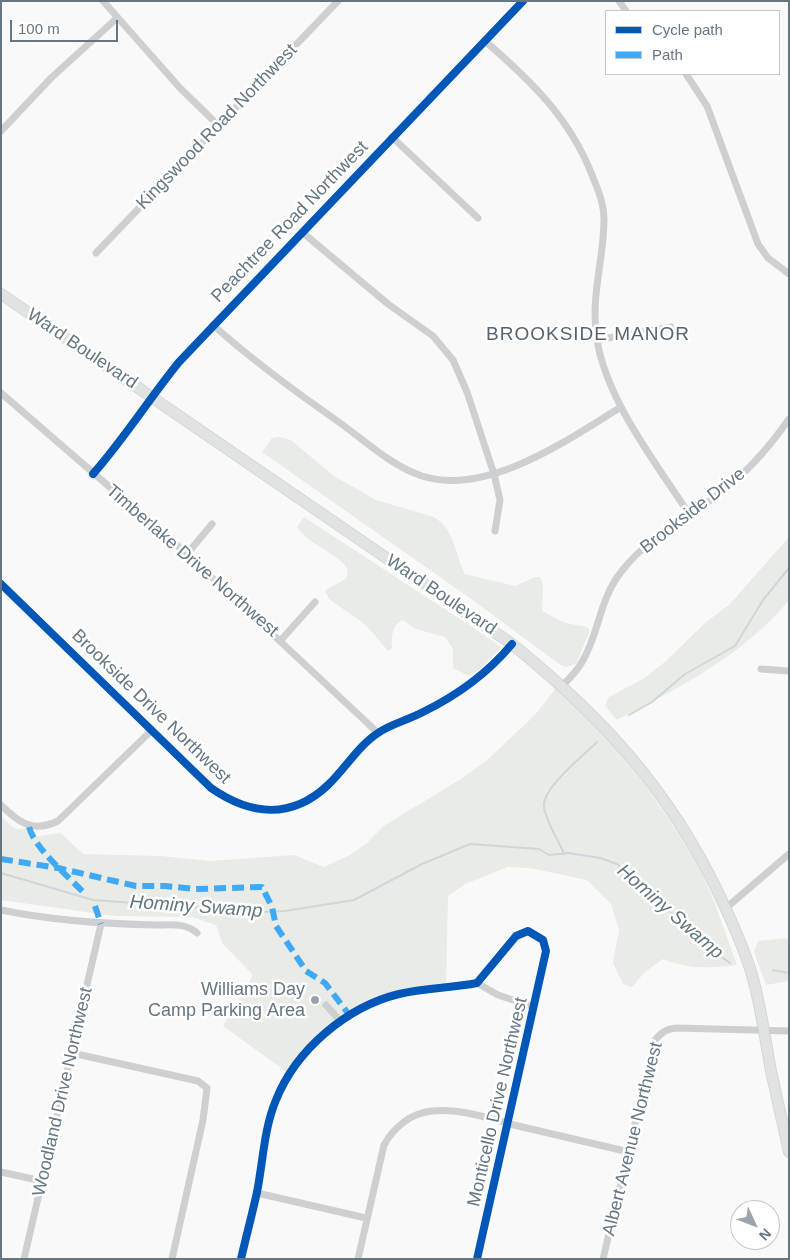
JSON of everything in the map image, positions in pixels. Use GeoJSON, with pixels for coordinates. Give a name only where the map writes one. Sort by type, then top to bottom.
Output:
{"type":"FeatureCollection","features":[{"type":"Feature","properties":{"kind":"main road","name":"Ward Boulevard"},"geometry":{"type":"LineString","coordinates":[[1,294],[512,644],[563,685],[622,745],[652,783],[688,836],[726,908],[752,974],[789,1152]]}},
{"type":"Feature","properties":{"kind":"street"},"geometry":{"type":"LineString","coordinates":[[103,1],[180,88],[219,126]]}},
{"type":"Feature","properties":{"kind":"street","name":"Kingswood Road Northwest"},"geometry":{"type":"LineString","coordinates":[[96,253],[338,1]]}},
{"type":"Feature","properties":{"kind":"street","name":"Peachtree Road Northwest"},"geometry":{"type":"LineString","coordinates":[[93,474],[125,437],[151,397],[178,362],[523,1]]}},
{"type":"Feature","properties":{"kind":"street"},"geometry":{"type":"LineString","coordinates":[[1,131],[51,78],[117,18]]}},
{"type":"Feature","properties":{"kind":"street"},"geometry":{"type":"LineString","coordinates":[[485,41],[522,73],[552,104],[574,135],[603,202],[604,233],[594,293],[597,340],[603,362],[621,407],[689,514]]}},
{"type":"Feature","properties":{"kind":"street"},"geometry":{"type":"LineString","coordinates":[[687,75],[710,113],[758,244],[768,258],[789,274]]}},
{"type":"Feature","properties":{"kind":"street"},"geometry":{"type":"LineString","coordinates":[[392,137],[478,218]]}},
{"type":"Feature","properties":{"kind":"street"},"geometry":{"type":"LineString","coordinates":[[302,232],[388,304],[428,331],[443,346],[458,368],[494,474],[500,500],[495,530]]}},
{"type":"Feature","properties":{"kind":"street"},"geometry":{"type":"LineString","coordinates":[[213,325],[266,371],[402,466],[421,476],[463,478],[494,474],[525,463],[553,449],[621,407]]}},
{"type":"Feature","properties":{"kind":"street"},"geometry":{"type":"LineString","coordinates":[[597,340],[671,327]]}},
{"type":"Feature","properties":{"kind":"street","name":"Timberlake Drive Northwest"},"geometry":{"type":"LineString","coordinates":[[1,393],[187,554],[281,640],[378,733]]}},
{"type":"Feature","properties":{"kind":"street","name":"Brookside Drive"},"geometry":{"type":"LineString","coordinates":[[563,685],[582,662],[602,604],[621,572],[651,541],[740,477],[771,444],[789,420]]}},
{"type":"Feature","properties":{"kind":"street"},"geometry":{"type":"LineString","coordinates":[[187,554],[212,524]]}},
{"type":"Feature","properties":{"kind":"street","name":"Brookside Drive Northwest"},"geometry":{"type":"LineString","coordinates":[[1,584],[211,788],[227,798],[256,810],[273,810],[295,806],[318,794],[366,743],[378,733],[421,713],[469,686],[486,672],[512,644]]}},
{"type":"Feature","properties":{"kind":"street"},"geometry":{"type":"LineString","coordinates":[[281,640],[315,602]]}},
{"type":"Feature","properties":{"kind":"street"},"geometry":{"type":"LineString","coordinates":[[761,668],[789,671]]}},
{"type":"Feature","properties":{"kind":"street"},"geometry":{"type":"LineString","coordinates":[[1,805],[14,818],[29,827],[43,827],[58,821],[152,730]]}},
{"type":"Feature","properties":{"kind":"street"},"geometry":{"type":"LineString","coordinates":[[726,908],[789,854]]}},
{"type":"Feature","properties":{"kind":"street"},"geometry":{"type":"LineString","coordinates":[[1,910],[35,917],[101,924],[183,925],[197,933]]}},
{"type":"Feature","properties":{"kind":"street","name":"Woodland Drive Northwest"},"geometry":{"type":"LineString","coordinates":[[24,1259],[101,924]]}},
{"type":"Feature","properties":{"kind":"street","name":"Monticello Drive Northwest"},"geometry":{"type":"LineString","coordinates":[[477,983],[520,933],[528,931],[540,936],[545,943],[546,951],[534,1007],[477,1259]]}},
{"type":"Feature","properties":{"kind":"street"},"geometry":{"type":"LineString","coordinates":[[241,1259],[273,1108],[280,1091],[299,1062],[317,1041],[341,1022],[366,1006],[398,994],[477,983],[498,995],[534,1007]]}},
{"type":"Feature","properties":{"kind":"street"},"geometry":{"type":"LineString","coordinates":[[326,1005],[341,1022]]}},
{"type":"Feature","properties":{"kind":"street","name":"Albert Avenue Northwest"},"geometry":{"type":"LineString","coordinates":[[603,1259],[656,1040],[659,1035],[666,1029],[677,1028],[764,1031]]}},
{"type":"Feature","properties":{"kind":"street"},"geometry":{"type":"LineString","coordinates":[[764,1031],[789,1031]]}},
{"type":"Feature","properties":{"kind":"street"},"geometry":{"type":"LineString","coordinates":[[72,1053],[198,1081],[206,1088],[203,1120],[172,1259]]}},
{"type":"Feature","properties":{"kind":"street"},"geometry":{"type":"LineString","coordinates":[[358,1259],[384,1145],[393,1132],[405,1121],[420,1114],[443,1110],[481,1115],[508,1124],[629,1152]]}},
{"type":"Feature","properties":{"kind":"street"},"geometry":{"type":"LineString","coordinates":[[1,1172],[42,1181]]}},
{"type":"Feature","properties":{"kind":"street"},"geometry":{"type":"LineString","coordinates":[[256,1193],[366,1218]]}},
{"type":"Feature","properties":{"kind":"shaded area"},"geometry":{"type":"Polygon","coordinates":[[[279,437],[291,440],[334,476],[376,500],[434,517],[447,529],[451,536],[465,574],[515,586],[535,577],[540,577],[543,584],[542,611],[565,623],[587,627],[590,630],[576,664],[566,667],[559,664],[474,601],[262,452],[272,438],[279,437]]]}},
{"type":"Feature","properties":{"kind":"shaded area"},"geometry":{"type":"Polygon","coordinates":[[[304,517],[475,629],[501,647],[499,650],[479,670],[469,676],[453,668],[453,649],[445,637],[416,629],[403,620],[394,628],[392,648],[388,651],[365,624],[330,600],[325,592],[346,579],[348,570],[344,564],[310,540],[297,527],[304,517]]]}},
{"type":"Feature","properties":{"kind":"shaded area"},"geometry":{"type":"Polygon","coordinates":[[[789,537],[789,600],[771,620],[731,654],[709,669],[617,720],[605,706],[609,697],[643,679],[666,661],[706,622],[729,605],[789,537]]]}},
{"type":"Feature","properties":{"kind":"shaded area"},"geometry":{"type":"Polygon","coordinates":[[[556,688],[610,741],[644,784],[675,828],[707,885],[737,965],[691,967],[663,959],[645,972],[632,987],[623,984],[613,963],[619,930],[611,904],[587,880],[530,868],[508,867],[465,884],[448,896],[446,986],[398,991],[354,1009],[288,1073],[223,1026],[253,975],[222,943],[216,925],[192,917],[114,916],[1,900],[1,815],[13,827],[24,829],[29,827],[32,837],[61,833],[83,854],[161,856],[210,861],[294,855],[324,867],[350,855],[367,843],[385,825],[461,779],[487,760],[535,715],[556,688]]]}},
{"type":"Feature","properties":{"kind":"shaded area"},"geometry":{"type":"Polygon","coordinates":[[[789,938],[789,981],[766,985],[754,952],[758,941],[789,938]]]}},
{"type":"Feature","properties":{"kind":"waterway"},"geometry":{"type":"LineString","coordinates":[[629,715],[652,702],[685,674],[735,646],[763,600],[789,568]]}},
{"type":"Feature","properties":{"kind":"waterway"},"geometry":{"type":"LineString","coordinates":[[564,854],[547,819],[544,807],[545,800],[556,782],[597,742]]}},
{"type":"Feature","properties":{"kind":"waterway","name":"Hominy Swamp"},"geometry":{"type":"LineString","coordinates":[[1,873],[93,900],[202,908],[236,913],[285,911],[354,900],[422,864],[470,844],[539,849],[549,855],[568,853],[600,858],[617,864],[642,884],[697,939],[730,963]]}},
{"type":"Feature","properties":{"kind":"waterway","name":"Hominy Swamp"},"geometry":{"type":"LineString","coordinates":[[773,970],[789,973]]}},
{"type":"Feature","properties":{"kind":"marked path"},"geometry":{"type":"LineString","coordinates":[[29,827],[32,835],[45,853],[84,893]]}},
{"type":"Feature","properties":{"kind":"marked path"},"geometry":{"type":"LineString","coordinates":[[1,859],[58,868],[136,886],[196,889],[262,887],[272,907],[276,926],[306,971],[325,983],[350,1016]]}},
{"type":"Feature","properties":{"kind":"marked path"},"geometry":{"type":"LineString","coordinates":[[95,906],[101,924]]}},
{"type":"Feature","properties":{"kind":"cycle path"},"geometry":{"type":"LineString","coordinates":[[93,474],[179,362],[523,1]]}},
{"type":"Feature","properties":{"kind":"cycle path"},"geometry":{"type":"LineString","coordinates":[[1,584],[211,788],[241,804],[270,810],[300,804],[314,796],[334,779],[371,738],[460,691],[492,665],[512,644]]}},
{"type":"Feature","properties":{"kind":"cycle path"},"geometry":{"type":"LineString","coordinates":[[241,1259],[257,1192],[266,1134],[272,1111],[285,1082],[296,1064],[325,1033],[342,1020],[379,1000],[408,992],[477,983],[516,936],[528,931],[543,940],[546,951],[477,1259]]}},
{"type":"Feature","properties":{"kind":"place","name":"Williams Day Camp Parking Area"},"geometry":{"type":"Point","coordinates":[315,1000]}},
{"type":"Feature","properties":{"kind":"district","name":"BROOKSIDE MANOR"},"geometry":{"type":"Point","coordinates":[588,335]}}]}
